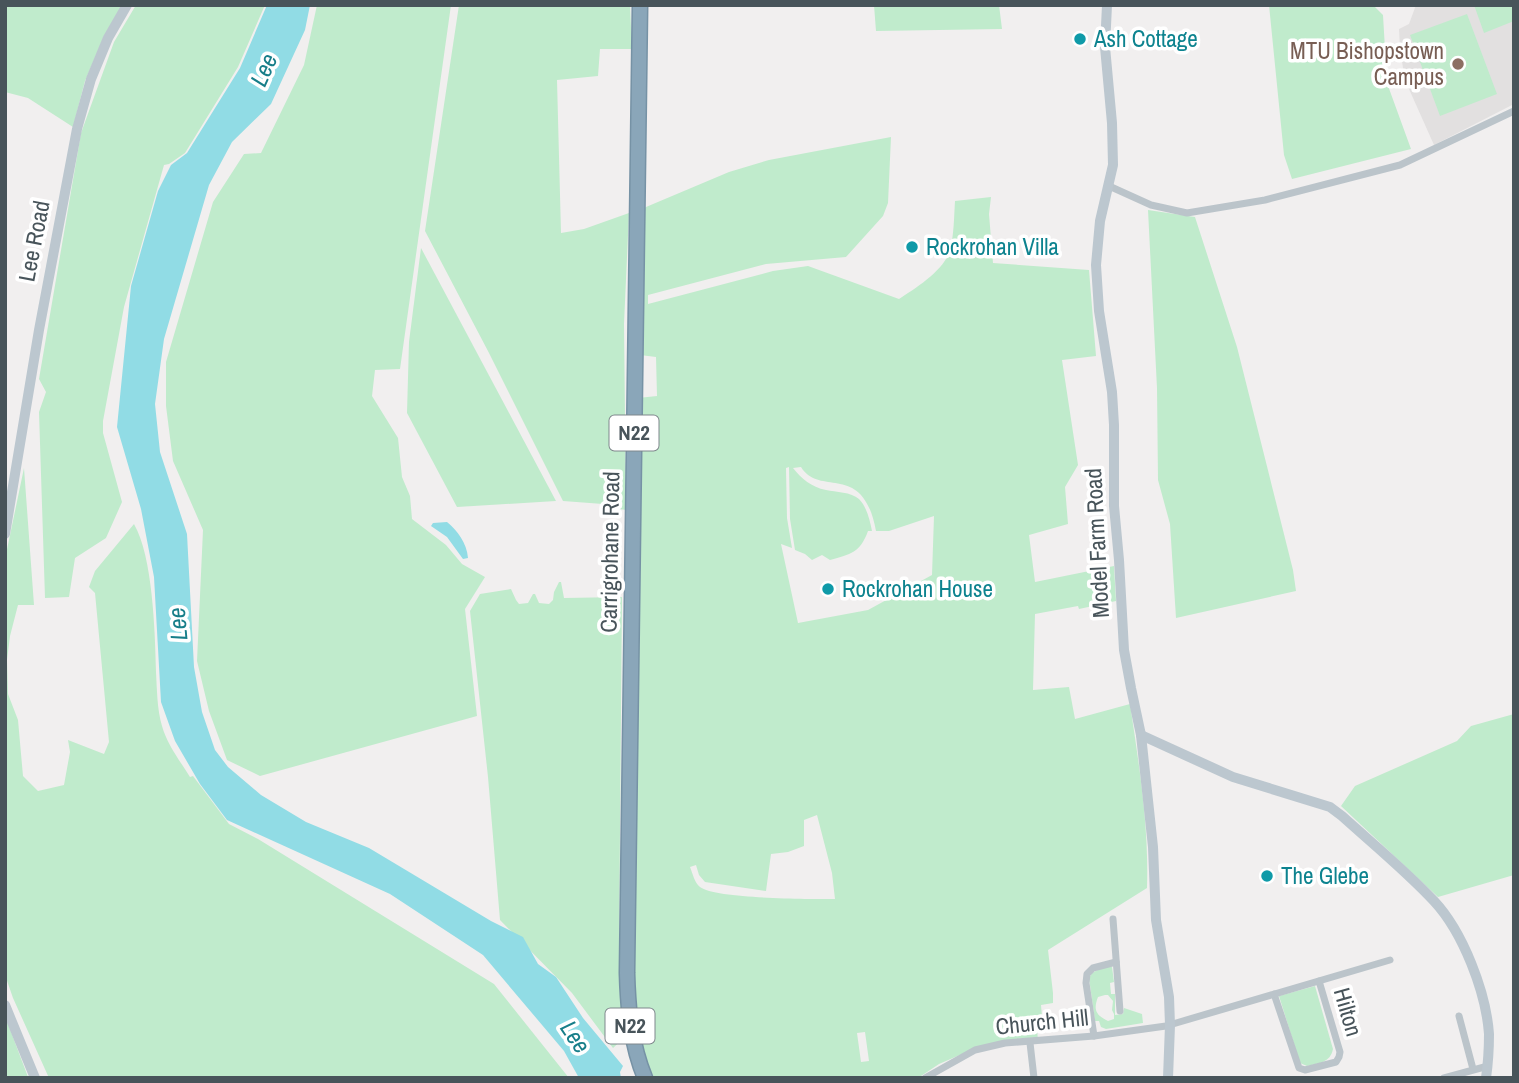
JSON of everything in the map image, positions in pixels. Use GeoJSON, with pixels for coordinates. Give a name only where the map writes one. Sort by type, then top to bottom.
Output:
{"type":"FeatureCollection","features":[{"type":"Feature","properties":{"kind":"highway","name":"Carrigrohane Road"},"geometry":{"type":"LineString","coordinates":[[640,5],[627,973],[631,1026],[645,1078]]}},
{"type":"Feature","properties":{"kind":"street","name":"Lee Road"},"geometry":{"type":"LineString","coordinates":[[5,534],[39,330],[77,129],[91,79],[108,38],[127,5]]}},
{"type":"Feature","properties":{"kind":"street","name":"Model Farm Road"},"geometry":{"type":"LineString","coordinates":[[1107,5],[1105,38],[1113,164],[1100,221],[1096,265],[1112,392],[1114,506],[1124,650],[1142,736],[1153,847],[1156,920],[1167,981],[1170,1025],[1168,1078]]}},
{"type":"Feature","properties":{"kind":"street"},"geometry":{"type":"LineString","coordinates":[[1109,186],[1151,205],[1187,213],[1265,200],[1400,165],[1514,111]]}},
{"type":"Feature","properties":{"kind":"street"},"geometry":{"type":"LineString","coordinates":[[1142,736],[1233,777],[1330,807],[1435,902],[1461,942],[1471,964],[1484,1004],[1489,1034],[1487,1072],[1473,1069],[1444,1078]]}},
{"type":"Feature","properties":{"kind":"street"},"geometry":{"type":"LineString","coordinates":[[1113,919],[1120,1012]]}},
{"type":"Feature","properties":{"kind":"street","name":"Hilton"},"geometry":{"type":"LineString","coordinates":[[1170,1025],[1390,960]]}},
{"type":"Feature","properties":{"kind":"street"},"geometry":{"type":"LineString","coordinates":[[1094,1036],[1087,974],[1093,968],[1116,961]]}},
{"type":"Feature","properties":{"kind":"street","name":"Hilton"},"geometry":{"type":"LineString","coordinates":[[1275,994],[1299,1068],[1305,1070],[1336,1062],[1339,1052],[1319,981]]}},
{"type":"Feature","properties":{"kind":"street"},"geometry":{"type":"LineString","coordinates":[[5,1005],[35,1078]]}},
{"type":"Feature","properties":{"kind":"street"},"geometry":{"type":"LineString","coordinates":[[1459,1016],[1473,1069]]}},
{"type":"Feature","properties":{"kind":"street","name":"Church Hill"},"geometry":{"type":"LineString","coordinates":[[925,1078],[975,1050],[1005,1044],[1094,1036],[1170,1025]]}},
{"type":"Feature","properties":{"kind":"street"},"geometry":{"type":"LineString","coordinates":[[1030,1043],[1034,1078]]}},
{"type":"Feature","properties":{"kind":"shaded area","name":"MTU Bishopstown Campus"},"geometry":{"type":"Polygon","coordinates":[[[1416,5],[1514,5],[1514,104],[1434,145],[1405,80],[1400,49],[1399,29],[1409,24],[1416,5]]]}},
{"type":"Feature","properties":{"kind":"green space"},"geometry":{"type":"Polygon","coordinates":[[[5,5],[122,5],[104,36],[85,81],[73,127],[28,98],[5,92],[5,5]]]}},
{"type":"Feature","properties":{"kind":"green space"},"geometry":{"type":"Polygon","coordinates":[[[136,5],[265,5],[238,67],[185,153],[164,165],[124,307],[103,421],[103,433],[122,502],[106,538],[75,558],[69,597],[45,598],[39,412],[46,392],[39,379],[81,133],[114,42],[136,5]]]}},
{"type":"Feature","properties":{"kind":"green space"},"geometry":{"type":"Polygon","coordinates":[[[317,5],[451,5],[400,369],[375,370],[372,396],[398,438],[402,477],[410,496],[412,519],[446,545],[462,564],[485,577],[465,609],[477,716],[260,776],[227,760],[209,711],[197,661],[203,530],[173,461],[166,406],[166,362],[213,202],[244,154],[261,153],[304,65],[317,5]]]}},
{"type":"Feature","properties":{"kind":"green space"},"geometry":{"type":"Polygon","coordinates":[[[459,5],[630,5],[632,49],[600,49],[598,76],[557,80],[561,233],[584,229],[629,213],[624,324],[626,510],[603,504],[563,501],[425,231],[459,5]]]}},
{"type":"Feature","properties":{"kind":"green space"},"geometry":{"type":"Polygon","coordinates":[[[874,5],[999,5],[1002,29],[876,31],[874,5]]]}},
{"type":"Feature","properties":{"kind":"green space"},"geometry":{"type":"Polygon","coordinates":[[[1269,5],[1373,5],[1383,15],[1387,83],[1411,149],[1292,179],[1284,155],[1269,5]]]}},
{"type":"Feature","properties":{"kind":"green space"},"geometry":{"type":"Polygon","coordinates":[[[1474,5],[1514,5],[1514,21],[1484,33],[1474,5]]]}},
{"type":"Feature","properties":{"kind":"green space"},"geometry":{"type":"Polygon","coordinates":[[[1467,14],[1497,94],[1440,116],[1410,35],[1467,14]]]}},
{"type":"Feature","properties":{"kind":"green space"},"geometry":{"type":"Polygon","coordinates":[[[891,137],[888,203],[883,216],[846,257],[766,264],[648,295],[648,304],[773,271],[808,266],[899,299],[928,278],[950,251],[955,201],[991,197],[989,214],[993,263],[1089,270],[1096,356],[1062,360],[1078,465],[1065,487],[1068,524],[1029,535],[1035,582],[1114,566],[1116,601],[1035,614],[1033,690],[1069,687],[1075,719],[1130,704],[1145,818],[1147,888],[1048,950],[1053,1003],[1041,1005],[1043,1028],[1037,1030],[1038,1040],[1022,1038],[976,1048],[939,1064],[918,1078],[652,1078],[638,1035],[631,980],[638,398],[657,396],[656,357],[640,355],[640,212],[646,207],[729,172],[769,160],[891,137]],[[789,467],[786,468],[787,518],[792,548],[781,544],[798,623],[868,610],[932,575],[934,516],[889,531],[876,531],[870,509],[861,495],[852,488],[809,476],[801,467],[793,468],[811,485],[859,499],[866,510],[872,531],[868,531],[862,544],[854,552],[830,560],[822,555],[812,560],[795,550],[790,519],[789,467]],[[817,815],[804,820],[804,846],[771,854],[766,891],[705,882],[696,865],[690,867],[696,883],[709,891],[724,894],[835,899],[832,873],[817,815]],[[865,1032],[857,1033],[861,1062],[869,1061],[865,1032]]]}},
{"type":"Feature","properties":{"kind":"green space"},"geometry":{"type":"Polygon","coordinates":[[[1148,210],[1195,217],[1237,347],[1296,591],[1176,618],[1170,524],[1158,480],[1157,388],[1148,210]]]}},
{"type":"Feature","properties":{"kind":"green space"},"geometry":{"type":"Polygon","coordinates":[[[421,248],[556,501],[457,507],[407,413],[409,342],[421,248]]]}},
{"type":"Feature","properties":{"kind":"green space"},"geometry":{"type":"Polygon","coordinates":[[[24,468],[34,605],[18,605],[7,660],[8,694],[18,720],[23,776],[38,791],[64,785],[70,752],[68,740],[104,754],[109,742],[95,593],[89,587],[95,571],[134,524],[149,575],[160,719],[170,746],[190,777],[193,776],[229,824],[258,839],[494,984],[569,1078],[49,1078],[5,975],[5,559],[24,468]]]}},
{"type":"Feature","properties":{"kind":"green space"},"geometry":{"type":"Polygon","coordinates":[[[559,582],[564,598],[622,597],[619,951],[625,1037],[613,1048],[572,993],[500,920],[470,611],[480,594],[511,589],[519,604],[528,603],[535,594],[539,603],[549,604],[559,582]]]}},
{"type":"Feature","properties":{"kind":"green space"},"geometry":{"type":"Polygon","coordinates":[[[1514,714],[1514,875],[1438,897],[1341,806],[1355,786],[1457,741],[1471,726],[1514,714]]]}},
{"type":"Feature","properties":{"kind":"green space"},"geometry":{"type":"Polygon","coordinates":[[[1107,965],[1112,967],[1114,982],[1110,983],[1111,994],[1115,994],[1115,1015],[1123,1014],[1124,1008],[1142,1014],[1143,1023],[1106,1029],[1101,1027],[1099,1021],[1095,1021],[1089,978],[1092,973],[1107,965]],[[1108,995],[1098,997],[1096,1009],[1101,1017],[1108,1021],[1114,1019],[1114,1014],[1113,1001],[1108,995]]]}},
{"type":"Feature","properties":{"kind":"green space"},"geometry":{"type":"Polygon","coordinates":[[[1315,986],[1333,1049],[1327,1060],[1307,1066],[1300,1063],[1279,996],[1315,986]]]}},
{"type":"Feature","properties":{"kind":"green space"},"geometry":{"type":"Polygon","coordinates":[[[5,1016],[28,1077],[27,1078],[5,1078],[5,1016]]]}},
{"type":"Feature","properties":{"kind":"water","name":"Lee"},"geometry":{"type":"Polygon","coordinates":[[[267,5],[310,5],[305,30],[271,104],[232,142],[209,185],[164,339],[155,404],[160,452],[187,534],[194,667],[202,712],[215,750],[228,767],[261,795],[306,822],[369,848],[491,921],[523,937],[538,964],[556,977],[583,1018],[623,1066],[621,1078],[579,1078],[564,1051],[483,955],[390,894],[227,820],[200,784],[175,741],[161,702],[154,577],[141,509],[117,427],[131,286],[158,191],[171,165],[187,153],[240,68],[267,5]]]}},
{"type":"Feature","properties":{"kind":"water"},"geometry":{"type":"Polygon","coordinates":[[[447,522],[461,537],[468,558],[463,559],[447,537],[431,526],[433,523],[447,522]]]}},
{"type":"Feature","properties":{"kind":"place","name":"Ash Cottage"},"geometry":{"type":"Point","coordinates":[1080,39]}},
{"type":"Feature","properties":{"kind":"place","name":"MTU Bishopstown Campus"},"geometry":{"type":"Point","coordinates":[1458,64]}},
{"type":"Feature","properties":{"kind":"place","name":"Rockrohan Villa"},"geometry":{"type":"Point","coordinates":[912,247]}},
{"type":"Feature","properties":{"kind":"place","name":"Rockrohan House"},"geometry":{"type":"Point","coordinates":[828,589]}},
{"type":"Feature","properties":{"kind":"place","name":"The Glebe"},"geometry":{"type":"Point","coordinates":[1267,876]}}]}
